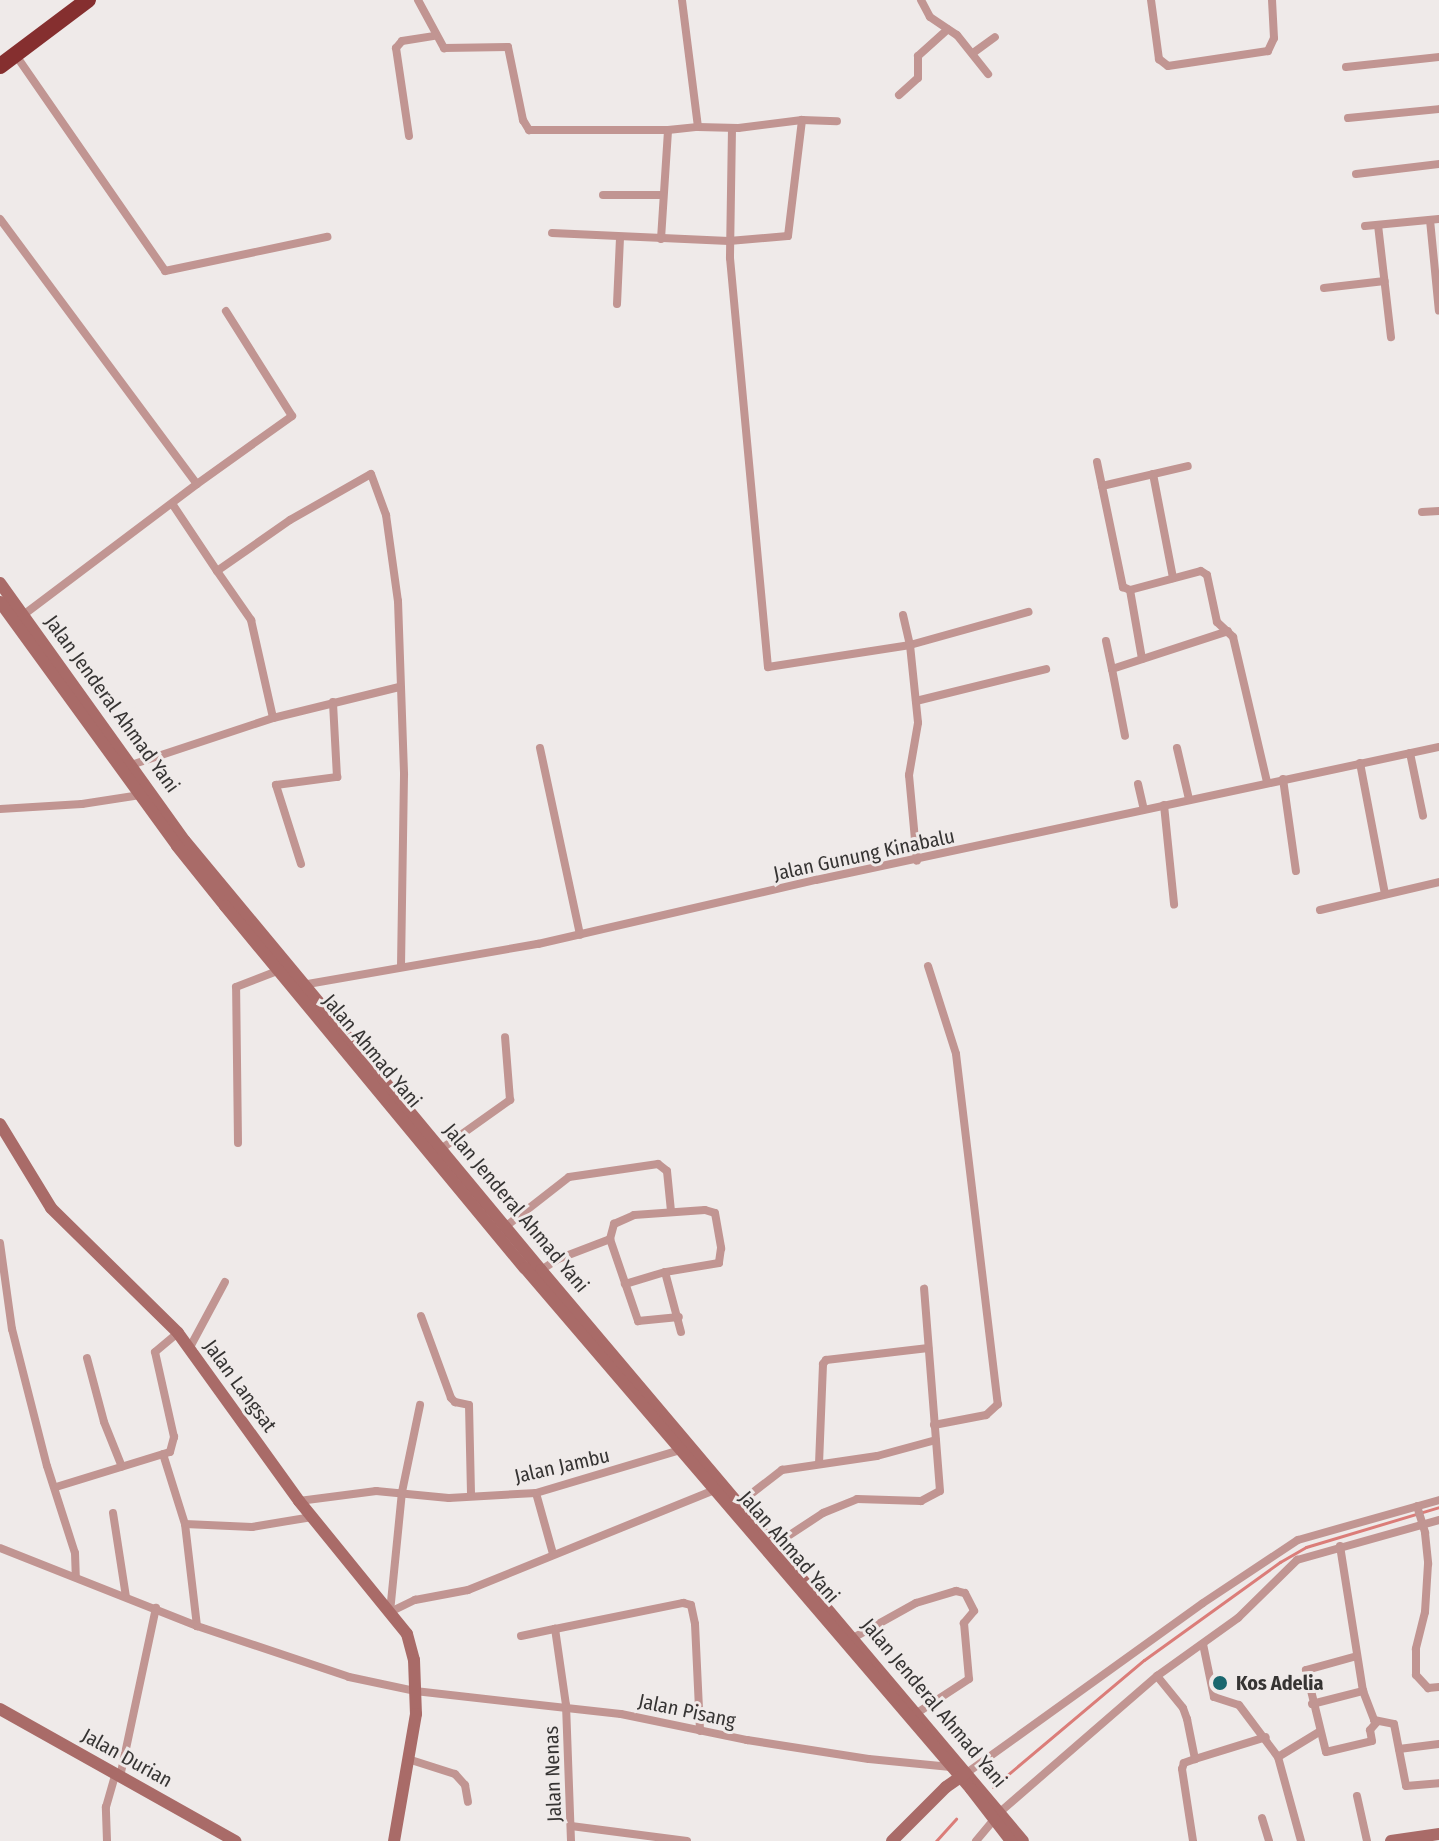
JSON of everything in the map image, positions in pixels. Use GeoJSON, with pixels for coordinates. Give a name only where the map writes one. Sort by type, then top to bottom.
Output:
{"type":"FeatureCollection","features":[{"type":"Feature","properties":{"kind":"highway"},"geometry":{"type":"LineString","coordinates":[[0,66],[78,3]]}},
{"type":"Feature","properties":{"kind":"main road","name":"Jalan Jenderal Ahmad Yani"},"geometry":{"type":"LineString","coordinates":[[0,583],[185,841],[299,986],[441,1149],[533,1266]]}},
{"type":"Feature","properties":{"kind":"main road","name":"Jalan Ahmad Yani"},"geometry":{"type":"LineString","coordinates":[[0,602],[177,846],[280,970],[299,986],[533,1266],[680,1450],[993,1811],[1011,1841]]}},
{"type":"Feature","properties":{"kind":"main road","name":"Jalan Langsat"},"geometry":{"type":"LineString","coordinates":[[0,1124],[5,1142],[51,1208],[178,1333],[299,1501],[390,1612],[412,1648],[415,1691],[411,1760],[394,1841]]}},
{"type":"Feature","properties":{"kind":"main road","name":"Jalan Jenderal Ahmad Yani"},"geometry":{"type":"LineString","coordinates":[[623,1376],[738,1504],[917,1713],[965,1778]]}},
{"type":"Feature","properties":{"kind":"main road","name":"Jalan Durian"},"geometry":{"type":"LineString","coordinates":[[0,1709],[221,1837],[235,1841]]}},
{"type":"Feature","properties":{"kind":"main road"},"geometry":{"type":"LineString","coordinates":[[892,1841],[965,1778]]}},
{"type":"Feature","properties":{"kind":"main road","name":"Jalan Jenderal Ahmad Yani"},"geometry":{"type":"LineString","coordinates":[[993,1811],[1023,1841]]}},
{"type":"Feature","properties":{"kind":"main road"},"geometry":{"type":"LineString","coordinates":[[1391,1841],[1439,1834]]}},
{"type":"Feature","properties":{"kind":"street"},"geometry":{"type":"LineString","coordinates":[[418,0],[435,36],[450,50],[508,47],[523,120],[529,130],[668,130],[732,128],[802,120],[837,121]]}},
{"type":"Feature","properties":{"kind":"street"},"geometry":{"type":"LineString","coordinates":[[682,0],[698,127]]}},
{"type":"Feature","properties":{"kind":"street"},"geometry":{"type":"LineString","coordinates":[[921,0],[930,17],[973,53],[988,74]]}},
{"type":"Feature","properties":{"kind":"street"},"geometry":{"type":"LineString","coordinates":[[1151,0],[1159,59],[1168,66],[1268,51],[1274,38],[1272,0]]}},
{"type":"Feature","properties":{"kind":"street"},"geometry":{"type":"LineString","coordinates":[[899,95],[918,78],[918,56],[948,29]]}},
{"type":"Feature","properties":{"kind":"street"},"geometry":{"type":"LineString","coordinates":[[409,136],[396,48],[402,41],[435,36]]}},
{"type":"Feature","properties":{"kind":"street"},"geometry":{"type":"LineString","coordinates":[[973,53],[995,37]]}},
{"type":"Feature","properties":{"kind":"street"},"geometry":{"type":"LineString","coordinates":[[15,54],[165,271],[327,237]]}},
{"type":"Feature","properties":{"kind":"street"},"geometry":{"type":"LineString","coordinates":[[1346,67],[1439,57]]}},
{"type":"Feature","properties":{"kind":"street"},"geometry":{"type":"LineString","coordinates":[[1348,118],[1439,109]]}},
{"type":"Feature","properties":{"kind":"street"},"geometry":{"type":"LineString","coordinates":[[552,233],[729,241],[789,235],[802,120]]}},
{"type":"Feature","properties":{"kind":"street"},"geometry":{"type":"LineString","coordinates":[[732,128],[729,241],[768,667],[910,645],[1028,612]]}},
{"type":"Feature","properties":{"kind":"street"},"geometry":{"type":"LineString","coordinates":[[661,239],[668,130]]}},
{"type":"Feature","properties":{"kind":"street"},"geometry":{"type":"LineString","coordinates":[[1356,174],[1439,164]]}},
{"type":"Feature","properties":{"kind":"street"},"geometry":{"type":"LineString","coordinates":[[603,195],[663,195]]}},
{"type":"Feature","properties":{"kind":"street"},"geometry":{"type":"LineString","coordinates":[[0,219],[197,484]]}},
{"type":"Feature","properties":{"kind":"street"},"geometry":{"type":"LineString","coordinates":[[1365,226],[1434,219],[1439,311]]}},
{"type":"Feature","properties":{"kind":"street"},"geometry":{"type":"LineString","coordinates":[[1378,225],[1391,337]]}},
{"type":"Feature","properties":{"kind":"street"},"geometry":{"type":"LineString","coordinates":[[617,304],[620,238]]}},
{"type":"Feature","properties":{"kind":"street"},"geometry":{"type":"LineString","coordinates":[[1324,288],[1385,281]]}},
{"type":"Feature","properties":{"kind":"street"},"geometry":{"type":"LineString","coordinates":[[23,615],[292,416],[226,311]]}},
{"type":"Feature","properties":{"kind":"street"},"geometry":{"type":"LineString","coordinates":[[1097,462],[1121,584],[1130,590],[1142,659]]}},
{"type":"Feature","properties":{"kind":"street"},"geometry":{"type":"LineString","coordinates":[[1102,486],[1188,466]]}},
{"type":"Feature","properties":{"kind":"street"},"geometry":{"type":"LineString","coordinates":[[217,571],[290,520],[371,474],[384,507],[398,601],[404,775],[401,966]]}},
{"type":"Feature","properties":{"kind":"street"},"geometry":{"type":"LineString","coordinates":[[1153,474],[1173,578]]}},
{"type":"Feature","properties":{"kind":"street"},"geometry":{"type":"LineString","coordinates":[[173,505],[251,620],[273,718]]}},
{"type":"Feature","properties":{"kind":"street"},"geometry":{"type":"LineString","coordinates":[[1422,512],[1439,511]]}},
{"type":"Feature","properties":{"kind":"street"},"geometry":{"type":"LineString","coordinates":[[1130,590],[1205,573],[1217,622],[1233,637],[1267,782]]}},
{"type":"Feature","properties":{"kind":"street"},"geometry":{"type":"LineString","coordinates":[[903,615],[910,645],[918,727],[910,756],[909,775],[917,861]]}},
{"type":"Feature","properties":{"kind":"street"},"geometry":{"type":"LineString","coordinates":[[1112,669],[1228,631]]}},
{"type":"Feature","properties":{"kind":"street"},"geometry":{"type":"LineString","coordinates":[[1106,641],[1125,736]]}},
{"type":"Feature","properties":{"kind":"street"},"geometry":{"type":"LineString","coordinates":[[916,701],[1046,669]]}},
{"type":"Feature","properties":{"kind":"street"},"geometry":{"type":"LineString","coordinates":[[131,765],[273,718],[399,687]]}},
{"type":"Feature","properties":{"kind":"street"},"geometry":{"type":"LineString","coordinates":[[301,864],[276,785],[337,777],[333,702]]}},
{"type":"Feature","properties":{"kind":"street","name":"Jalan Gunung Kinabalu"},"geometry":{"type":"LineString","coordinates":[[299,986],[580,935],[816,880],[917,861],[1189,799],[1439,747]]}},
{"type":"Feature","properties":{"kind":"street"},"geometry":{"type":"LineString","coordinates":[[540,748],[556,809],[580,935]]}},
{"type":"Feature","properties":{"kind":"street"},"geometry":{"type":"LineString","coordinates":[[1177,748],[1189,799]]}},
{"type":"Feature","properties":{"kind":"street"},"geometry":{"type":"LineString","coordinates":[[1410,753],[1423,816]]}},
{"type":"Feature","properties":{"kind":"street"},"geometry":{"type":"LineString","coordinates":[[1360,763],[1385,894]]}},
{"type":"Feature","properties":{"kind":"street"},"geometry":{"type":"LineString","coordinates":[[1283,779],[1296,871]]}},
{"type":"Feature","properties":{"kind":"street"},"geometry":{"type":"LineString","coordinates":[[1138,784],[1144,809]]}},
{"type":"Feature","properties":{"kind":"street"},"geometry":{"type":"LineString","coordinates":[[0,809],[82,804],[140,795]]}},
{"type":"Feature","properties":{"kind":"street"},"geometry":{"type":"LineString","coordinates":[[1164,805],[1174,904]]}},
{"type":"Feature","properties":{"kind":"street"},"geometry":{"type":"LineString","coordinates":[[1320,910],[1439,882]]}},
{"type":"Feature","properties":{"kind":"street"},"geometry":{"type":"LineString","coordinates":[[928,966],[956,1054],[998,1404],[986,1415],[934,1425]]}},
{"type":"Feature","properties":{"kind":"street"},"geometry":{"type":"LineString","coordinates":[[238,1143],[236,987],[280,970]]}},
{"type":"Feature","properties":{"kind":"street"},"geometry":{"type":"LineString","coordinates":[[441,1149],[510,1100],[505,1037]]}},
{"type":"Feature","properties":{"kind":"street"},"geometry":{"type":"LineString","coordinates":[[505,1227],[569,1177],[658,1164],[667,1171],[671,1211]]}},
{"type":"Feature","properties":{"kind":"street"},"geometry":{"type":"LineString","coordinates":[[625,1284],[665,1272],[713,1265],[720,1260],[715,1213],[671,1211],[634,1215],[614,1224],[610,1239],[625,1284],[640,1322],[679,1317]]}},
{"type":"Feature","properties":{"kind":"street"},"geometry":{"type":"LineString","coordinates":[[533,1266],[610,1239]]}},
{"type":"Feature","properties":{"kind":"street"},"geometry":{"type":"LineString","coordinates":[[0,1243],[12,1329],[75,1553],[76,1577]]}},
{"type":"Feature","properties":{"kind":"street"},"geometry":{"type":"LineString","coordinates":[[665,1272],[681,1332]]}},
{"type":"Feature","properties":{"kind":"street"},"geometry":{"type":"LineString","coordinates":[[189,1349],[225,1282]]}},
{"type":"Feature","properties":{"kind":"street"},"geometry":{"type":"LineString","coordinates":[[773,1546],[823,1513],[860,1498],[921,1501],[938,1492],[924,1289]]}},
{"type":"Feature","properties":{"kind":"street"},"geometry":{"type":"LineString","coordinates":[[421,1316],[430,1349],[453,1401],[470,1406],[471,1495]]}},
{"type":"Feature","properties":{"kind":"street"},"geometry":{"type":"LineString","coordinates":[[56,1487],[170,1452],[174,1437],[155,1352],[178,1333]]}},
{"type":"Feature","properties":{"kind":"street"},"geometry":{"type":"LineString","coordinates":[[819,1464],[823,1364],[826,1360],[928,1348]]}},
{"type":"Feature","properties":{"kind":"street"},"geometry":{"type":"LineString","coordinates":[[87,1358],[104,1422],[122,1467]]}},
{"type":"Feature","properties":{"kind":"street"},"geometry":{"type":"LineString","coordinates":[[390,1612],[402,1492],[420,1405]]}},
{"type":"Feature","properties":{"kind":"street"},"geometry":{"type":"LineString","coordinates":[[738,1504],[782,1470],[877,1456],[936,1440]]}},
{"type":"Feature","properties":{"kind":"street","name":"Jalan Jambu"},"geometry":{"type":"LineString","coordinates":[[299,1501],[349,1492],[402,1492],[449,1498],[536,1493],[680,1450]]}},
{"type":"Feature","properties":{"kind":"street"},"geometry":{"type":"LineString","coordinates":[[163,1454],[185,1524],[197,1626]]}},
{"type":"Feature","properties":{"kind":"street"},"geometry":{"type":"LineString","coordinates":[[390,1612],[415,1600],[468,1590],[714,1490]]}},
{"type":"Feature","properties":{"kind":"street"},"geometry":{"type":"LineString","coordinates":[[536,1493],[553,1554]]}},
{"type":"Feature","properties":{"kind":"street"},"geometry":{"type":"LineString","coordinates":[[965,1778],[1203,1603],[1298,1540],[1439,1500]]}},
{"type":"Feature","properties":{"kind":"street"},"geometry":{"type":"LineString","coordinates":[[1417,1508],[1422,1523],[1428,1582],[1416,1649],[1416,1675],[1428,1688],[1439,1687]]}},
{"type":"Feature","properties":{"kind":"street"},"geometry":{"type":"LineString","coordinates":[[113,1513],[126,1597]]}},
{"type":"Feature","properties":{"kind":"street"},"geometry":{"type":"LineString","coordinates":[[185,1524],[252,1527],[312,1517]]}},
{"type":"Feature","properties":{"kind":"street"},"geometry":{"type":"LineString","coordinates":[[976,1841],[993,1811],[1157,1676],[1238,1618],[1290,1565],[1305,1556],[1439,1520]]}},
{"type":"Feature","properties":{"kind":"street"},"geometry":{"type":"LineString","coordinates":[[1340,1546],[1363,1691],[1377,1722]]}},
{"type":"Feature","properties":{"kind":"street","name":"Jalan Pisang"},"geometry":{"type":"LineString","coordinates":[[0,1548],[197,1626],[349,1677],[415,1691],[566,1705],[965,1778]]}},
{"type":"Feature","properties":{"kind":"street"},"geometry":{"type":"LineString","coordinates":[[853,1638],[916,1603],[956,1591],[965,1593],[974,1611],[964,1623],[969,1679],[917,1713]]}},
{"type":"Feature","properties":{"kind":"street"},"geometry":{"type":"LineString","coordinates":[[521,1636],[683,1603],[691,1605],[695,1624],[700,1731]]}},
{"type":"Feature","properties":{"kind":"street"},"geometry":{"type":"LineString","coordinates":[[107,1841],[106,1807],[118,1776],[156,1608]]}},
{"type":"Feature","properties":{"kind":"street","name":"Jalan Nenas"},"geometry":{"type":"LineString","coordinates":[[555,1629],[566,1705],[571,1841]]}},
{"type":"Feature","properties":{"kind":"street"},"geometry":{"type":"LineString","coordinates":[[1203,1644],[1214,1697],[1239,1705],[1266,1737],[1278,1757],[1301,1841]]}},
{"type":"Feature","properties":{"kind":"street"},"geometry":{"type":"LineString","coordinates":[[1357,1656],[1306,1670],[1326,1752],[1330,1754],[1372,1741],[1370,1730],[1377,1722],[1393,1721],[1406,1786],[1439,1783]]}},
{"type":"Feature","properties":{"kind":"street"},"geometry":{"type":"LineString","coordinates":[[1157,1676],[1183,1708],[1195,1759]]}},
{"type":"Feature","properties":{"kind":"street"},"geometry":{"type":"LineString","coordinates":[[1312,1704],[1363,1691]]}},
{"type":"Feature","properties":{"kind":"street"},"geometry":{"type":"LineString","coordinates":[[1278,1757],[1319,1732]]}},
{"type":"Feature","properties":{"kind":"street"},"geometry":{"type":"LineString","coordinates":[[1193,1841],[1182,1769],[1184,1763],[1266,1737]]}},
{"type":"Feature","properties":{"kind":"street"},"geometry":{"type":"LineString","coordinates":[[1399,1749],[1439,1744]]}},
{"type":"Feature","properties":{"kind":"street"},"geometry":{"type":"LineString","coordinates":[[411,1760],[455,1774],[465,1785],[468,1802]]}},
{"type":"Feature","properties":{"kind":"street"},"geometry":{"type":"LineString","coordinates":[[1357,1796],[1367,1841]]}},
{"type":"Feature","properties":{"kind":"street"},"geometry":{"type":"LineString","coordinates":[[1262,1818],[1269,1841]]}},
{"type":"Feature","properties":{"kind":"street"},"geometry":{"type":"LineString","coordinates":[[571,1826],[687,1841]]}},
{"type":"Feature","properties":{"kind":"waterway"},"geometry":{"type":"LineString","coordinates":[[993,1787],[1144,1660],[1280,1562],[1306,1547],[1439,1507]]}},
{"type":"Feature","properties":{"kind":"waterway"},"geometry":{"type":"LineString","coordinates":[[936,1841],[956,1819]]}},
{"type":"Feature","properties":{"kind":"place","name":"Kos Adelia"},"geometry":{"type":"Point","coordinates":[1220,1683]}}]}
